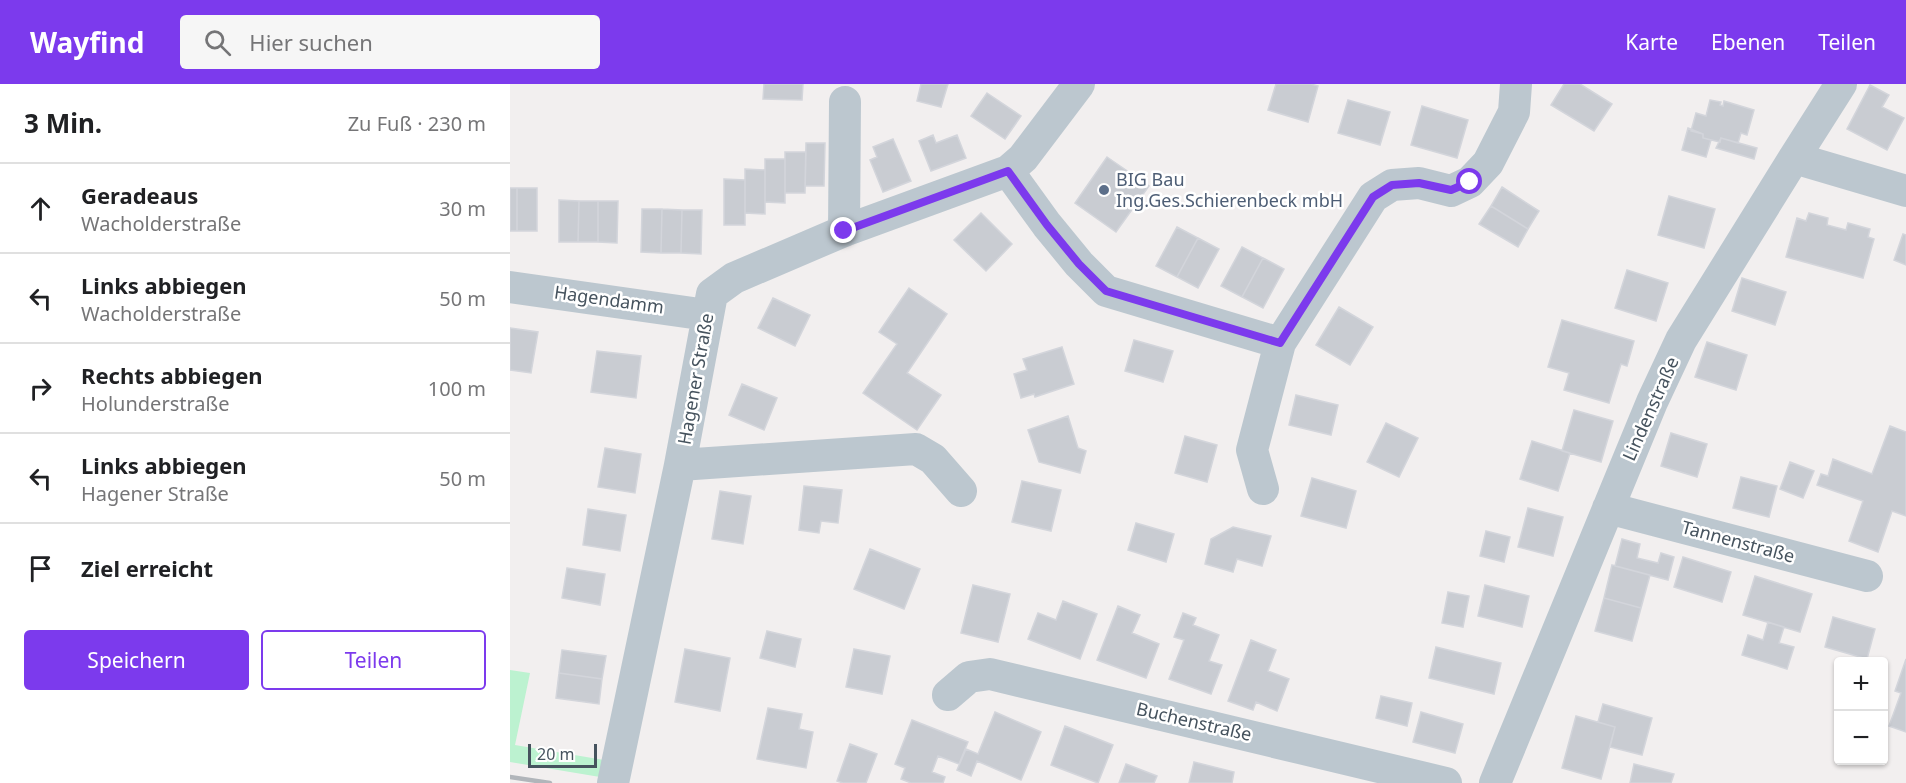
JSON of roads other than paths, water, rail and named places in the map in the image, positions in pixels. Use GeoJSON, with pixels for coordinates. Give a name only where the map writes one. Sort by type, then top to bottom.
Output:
{"type":"FeatureCollection","features":[{"type":"Feature","properties":{"kind":"street","name":"Hagener Straße"},"geometry":{"type":"LineString","coordinates":[[613,783],[680,465],[712,294],[734,278],[844,231],[1008,171],[1023,158],[1079,84]]}},
{"type":"Feature","properties":{"kind":"street"},"geometry":{"type":"LineString","coordinates":[[1263,489],[1252,450],[1280,343],[1373,197],[1392,185],[1419,183],[1451,190],[1470,182],[1488,163],[1514,112],[1516,84]]}},
{"type":"Feature","properties":{"kind":"street","name":"Lindenstraße"},"geometry":{"type":"LineString","coordinates":[[1494,783],[1652,402],[1682,340],[1841,84]]}},
{"type":"Feature","properties":{"kind":"street"},"geometry":{"type":"LineString","coordinates":[[844,231],[845,102]]}},
{"type":"Feature","properties":{"kind":"street"},"geometry":{"type":"LineString","coordinates":[[1794,158],[1906,191]]}},
{"type":"Feature","properties":{"kind":"street"},"geometry":{"type":"LineString","coordinates":[[1008,171],[1060,241],[1106,291],[1280,343]]}},
{"type":"Feature","properties":{"kind":"street","name":"Hagendamm"},"geometry":{"type":"LineString","coordinates":[[510,286],[707,315]]}},
{"type":"Feature","properties":{"kind":"street","name":"Hagener Straße"},"geometry":{"type":"LineString","coordinates":[[680,465],[916,449],[933,459],[961,491]]}},
{"type":"Feature","properties":{"kind":"street","name":"Tannenstraße"},"geometry":{"type":"LineString","coordinates":[[1608,508],[1867,576]]}},
{"type":"Feature","properties":{"kind":"street","name":"Buchenstraße"},"geometry":{"type":"LineString","coordinates":[[948,695],[969,677],[990,674],[1446,783]]}},
{"type":"Feature","properties":{"kind":"railway"},"geometry":{"type":"LineString","coordinates":[[510,777],[550,783]]}},
{"type":"Feature","properties":{"kind":"place","name":"BIG Bau Ing.Ges.Schierenbeck mbH"},"geometry":{"type":"Point","coordinates":[1104,190]}}]}
